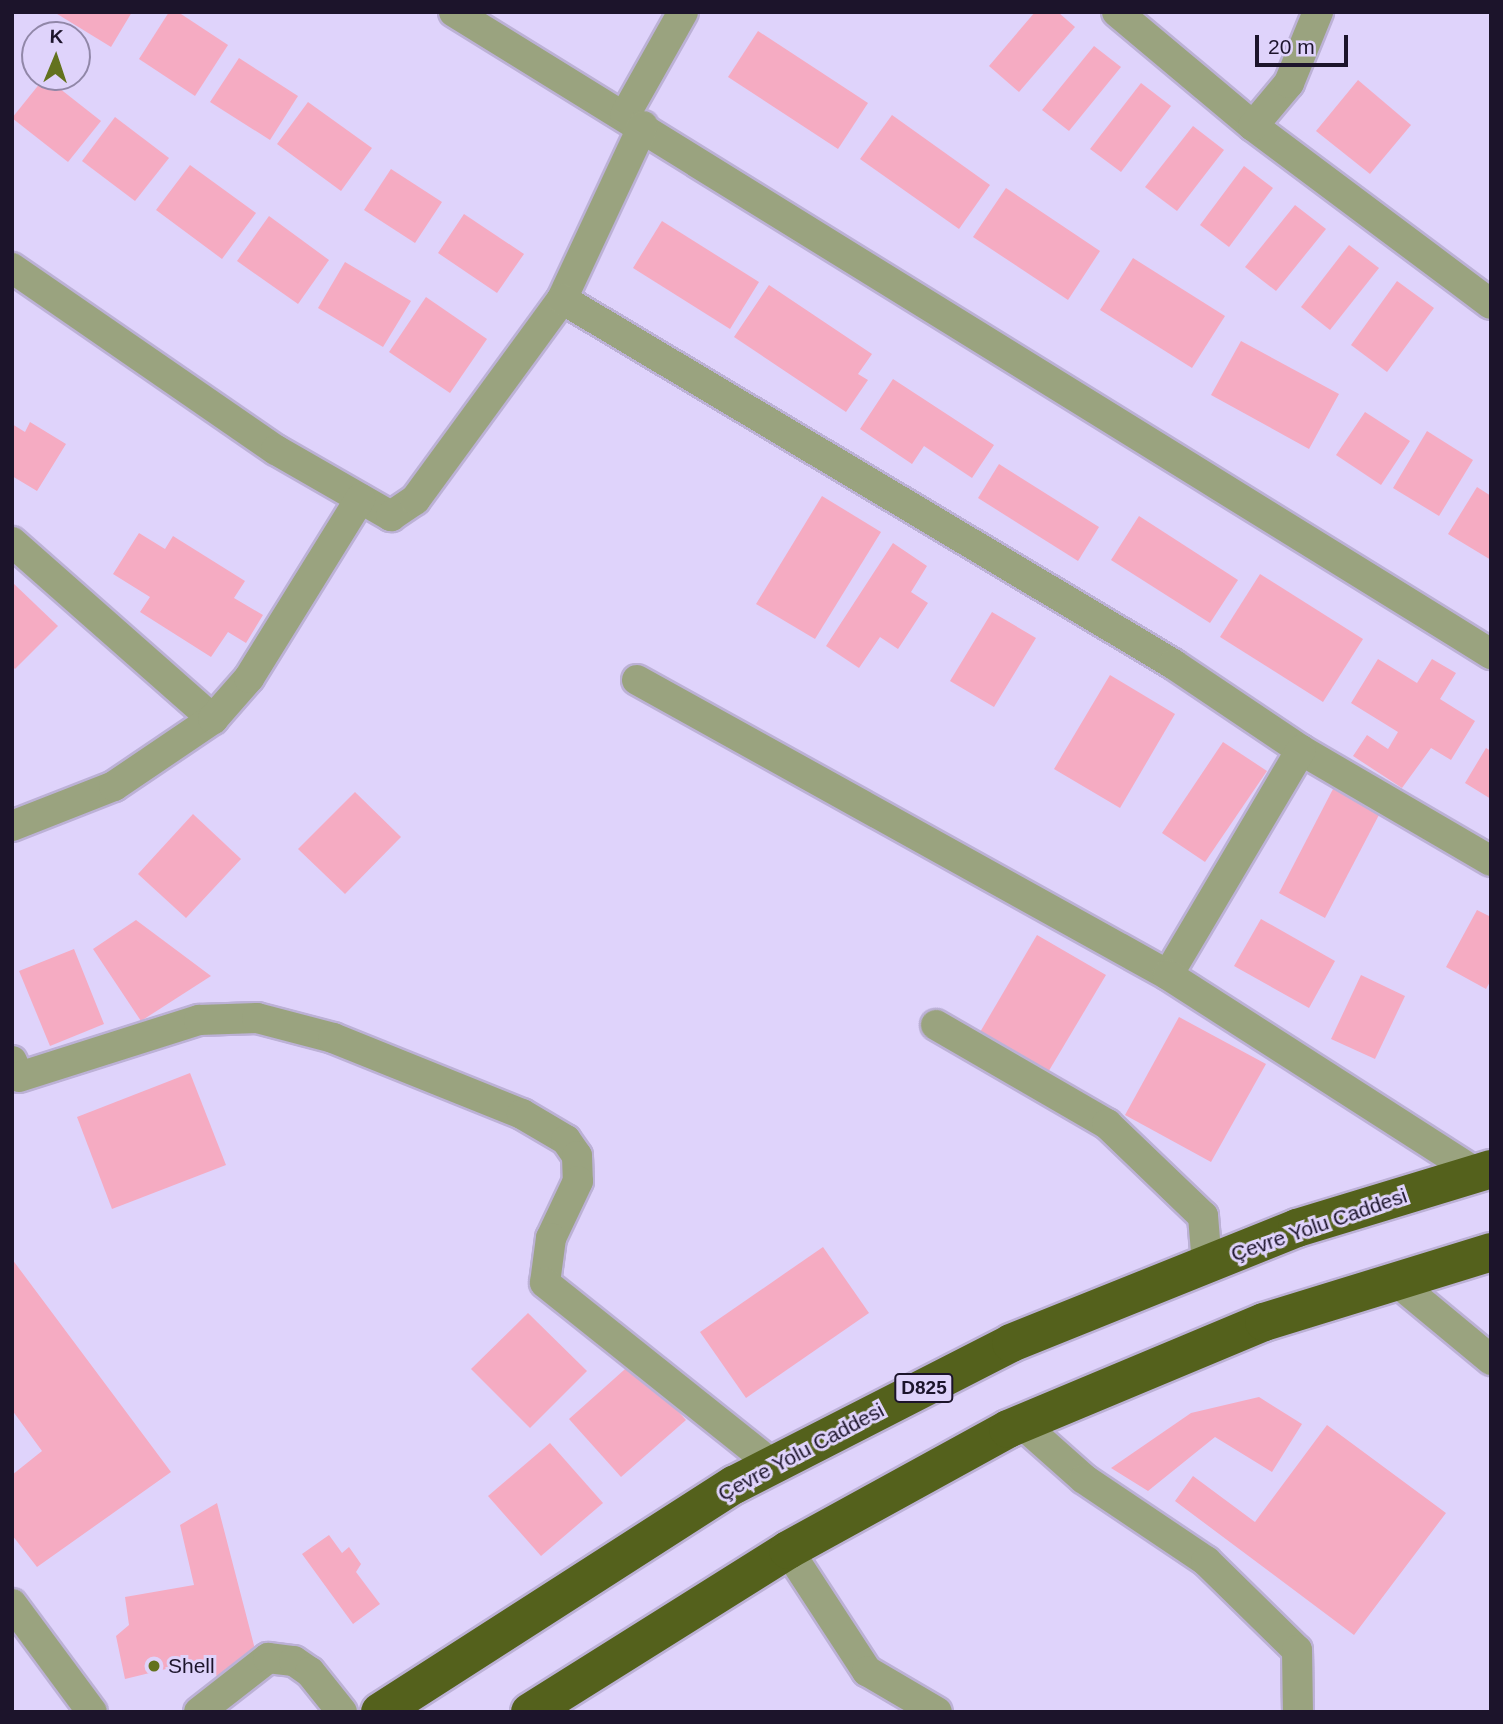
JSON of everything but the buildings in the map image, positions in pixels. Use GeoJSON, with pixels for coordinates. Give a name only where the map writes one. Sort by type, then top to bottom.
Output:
{"type":"FeatureCollection","features":[{"type":"Feature","properties":{"kind":"highway","name":"Çevre Yolu Caddesi"},"geometry":{"type":"LineString","coordinates":[[380,1712],[734,1485],[1011,1343],[1297,1228],[1484,1171]]}},
{"type":"Feature","properties":{"kind":"highway"},"geometry":{"type":"LineString","coordinates":[[537,1710],[788,1550],[1021,1423],[1264,1322],[1491,1252]]}},
{"type":"Feature","properties":{"kind":"street"},"geometry":{"type":"LineString","coordinates":[[454,12],[1491,654]]}},
{"type":"Feature","properties":{"kind":"street"},"geometry":{"type":"LineString","coordinates":[[12,268],[276,450],[391,516],[415,500],[562,299],[634,121],[683,12]]}},
{"type":"Feature","properties":{"kind":"street"},"geometry":{"type":"LineString","coordinates":[[1117,12],[1253,126],[1491,304]]}},
{"type":"Feature","properties":{"kind":"street"},"geometry":{"type":"LineString","coordinates":[[1253,126],[1289,83],[1318,12]]}},
{"type":"Feature","properties":{"kind":"street"},"geometry":{"type":"LineString","coordinates":[[562,299],[1173,664],[1301,750],[1491,861]]}},
{"type":"Feature","properties":{"kind":"street"},"geometry":{"type":"LineString","coordinates":[[12,826],[114,786],[213,719],[248,678],[360,499]]}},
{"type":"Feature","properties":{"kind":"street"},"geometry":{"type":"LineString","coordinates":[[12,541],[213,719]]}},
{"type":"Feature","properties":{"kind":"street"},"geometry":{"type":"LineString","coordinates":[[637,680],[1168,975],[1484,1171]]}},
{"type":"Feature","properties":{"kind":"street"},"geometry":{"type":"LineString","coordinates":[[1168,975],[1301,750]]}},
{"type":"Feature","properties":{"kind":"street"},"geometry":{"type":"LineString","coordinates":[[12,1061],[19,1077],[199,1020],[257,1018],[333,1038],[522,1114],[566,1140],[577,1156],[578,1181],[551,1238],[545,1283],[773,1465]]}},
{"type":"Feature","properties":{"kind":"street"},"geometry":{"type":"LineString","coordinates":[[936,1025],[1107,1124],[1203,1216],[1207,1264]]}},
{"type":"Feature","properties":{"kind":"street"},"geometry":{"type":"LineString","coordinates":[[1396,1281],[1491,1360]]}},
{"type":"Feature","properties":{"kind":"street"},"geometry":{"type":"LineString","coordinates":[[1021,1423],[1084,1479],[1206,1561],[1297,1650],[1298,1712]]}},
{"type":"Feature","properties":{"kind":"street"},"geometry":{"type":"LineString","coordinates":[[788,1550],[867,1671],[937,1712]]}},
{"type":"Feature","properties":{"kind":"street"},"geometry":{"type":"LineString","coordinates":[[12,1604],[92,1712]]}},
{"type":"Feature","properties":{"kind":"street"},"geometry":{"type":"LineString","coordinates":[[199,1712],[268,1658],[294,1661],[310,1672],[342,1712]]}},
{"type":"Feature","properties":{"kind":"place","name":"Shell"},"geometry":{"type":"Point","coordinates":[154,1666]}}]}
